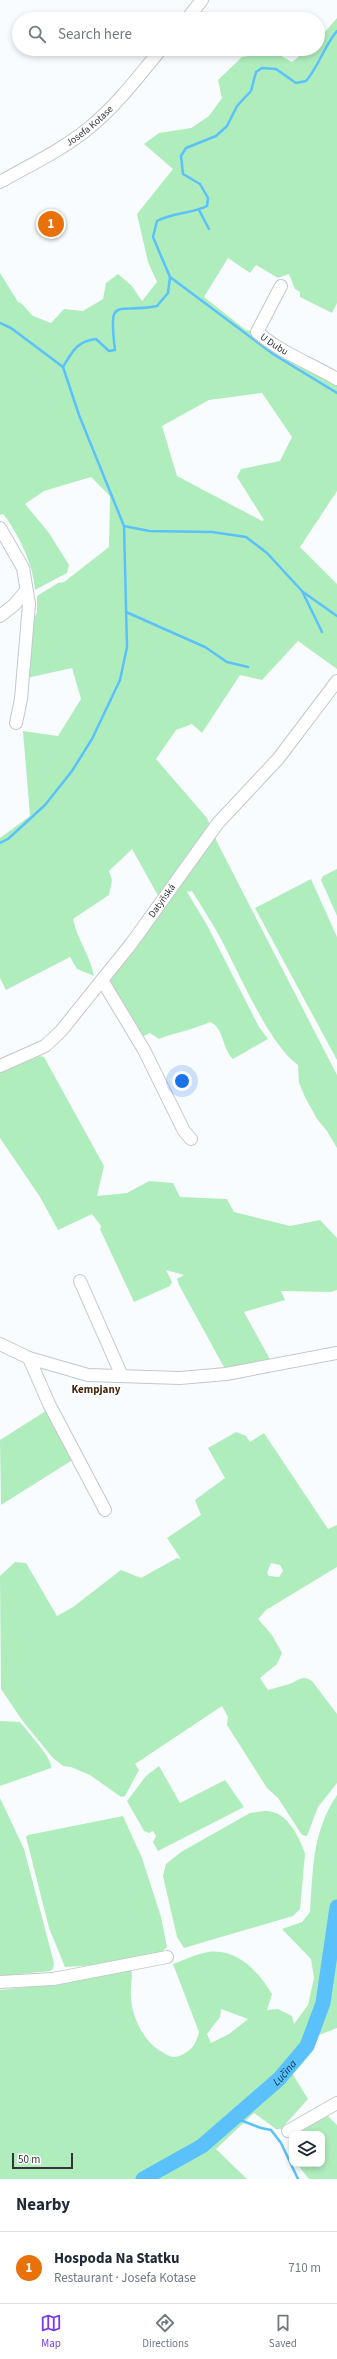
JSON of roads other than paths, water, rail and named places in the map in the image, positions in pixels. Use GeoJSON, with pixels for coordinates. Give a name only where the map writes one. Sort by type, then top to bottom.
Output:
{"type":"FeatureCollection","features":[{"type":"Feature","properties":{"kind":"street"},"geometry":{"type":"LineString","coordinates":[[193,12],[202,0]]}},
{"type":"Feature","properties":{"kind":"street","name":"Josefa Kotase"},"geometry":{"type":"LineString","coordinates":[[0,182],[68,143],[90,127],[122,96],[155,56]]}},
{"type":"Feature","properties":{"kind":"street","name":"U Dubu"},"geometry":{"type":"LineString","coordinates":[[281,286],[257,332],[271,344],[291,356],[337,379]]}},
{"type":"Feature","properties":{"kind":"street"},"geometry":{"type":"LineString","coordinates":[[0,528],[23,568],[26,585],[25,592],[29,604],[21,699],[16,723]]}},
{"type":"Feature","properties":{"kind":"street"},"geometry":{"type":"LineString","coordinates":[[0,616],[14,606],[25,592]]}},
{"type":"Feature","properties":{"kind":"street","name":"Datyňská"},"geometry":{"type":"LineString","coordinates":[[0,1066],[45,1046],[61,1031],[102,980],[218,823],[278,759],[337,681]]}},
{"type":"Feature","properties":{"kind":"street"},"geometry":{"type":"LineString","coordinates":[[102,980],[144,1050],[184,1132],[191,1139]]}},
{"type":"Feature","properties":{"kind":"street"},"geometry":{"type":"LineString","coordinates":[[80,1281],[122,1376]]}},
{"type":"Feature","properties":{"kind":"street"},"geometry":{"type":"LineString","coordinates":[[0,1344],[29,1358],[88,1375],[180,1378],[226,1374],[318,1355],[337,1353]]}},
{"type":"Feature","properties":{"kind":"street"},"geometry":{"type":"LineString","coordinates":[[29,1358],[49,1404],[105,1510]]}},
{"type":"Feature","properties":{"kind":"street"},"geometry":{"type":"LineString","coordinates":[[0,1982],[53,1979],[167,1958]]}},
{"type":"Feature","properties":{"kind":"street"},"geometry":{"type":"LineString","coordinates":[[288,2131],[337,2103]]}},
{"type":"Feature","properties":{"kind":"waterway"},"geometry":{"type":"LineString","coordinates":[[325,49],[337,31]]}},
{"type":"Feature","properties":{"kind":"waterway"},"geometry":{"type":"LineString","coordinates":[[0,323],[11,328],[63,367],[76,348],[89,340],[96,339],[109,351],[115,350],[113,332],[114,314],[118,310],[157,306],[168,293],[170,277],[153,237],[157,221],[169,216],[201,209],[207,206],[208,198],[200,184],[183,174],[181,156],[186,148],[216,136],[227,126],[237,106],[251,91],[256,72],[262,68],[276,69],[296,83],[306,81],[311,75],[321,56]]}},
{"type":"Feature","properties":{"kind":"waterway"},"geometry":{"type":"LineString","coordinates":[[199,210],[209,229]]}},
{"type":"Feature","properties":{"kind":"waterway"},"geometry":{"type":"LineString","coordinates":[[170,277],[273,354],[337,393]]}},
{"type":"Feature","properties":{"kind":"waterway"},"geometry":{"type":"LineString","coordinates":[[0,843],[8,839],[45,805],[72,771],[92,739],[120,680],[127,647],[124,526],[79,415],[63,367]]}},
{"type":"Feature","properties":{"kind":"waterway"},"geometry":{"type":"LineString","coordinates":[[124,526],[149,531],[212,532],[246,537],[267,553],[302,591],[322,632]]}},
{"type":"Feature","properties":{"kind":"waterway"},"geometry":{"type":"LineString","coordinates":[[303,592],[337,616]]}},
{"type":"Feature","properties":{"kind":"waterway"},"geometry":{"type":"LineString","coordinates":[[126,612],[205,647],[227,662],[248,667]]}},
{"type":"Feature","properties":{"kind":"waterway","name":"Lučina"},"geometry":{"type":"LineString","coordinates":[[143,2179],[202,2146],[279,2079],[307,2046],[323,2003],[337,1907]]}},
{"type":"Feature","properties":{"kind":"waterway"},"geometry":{"type":"LineString","coordinates":[[235,2118],[261,2128],[271,2130],[281,2143],[298,2179]]}},
{"type":"Feature","properties":{"kind":"place","name":"Hospoda Na Statku"},"geometry":{"type":"Point","coordinates":[51,224]}},
{"type":"Feature","properties":{"kind":"district","name":"Kempjany"},"geometry":{"type":"Point","coordinates":[96,1389]}}]}
